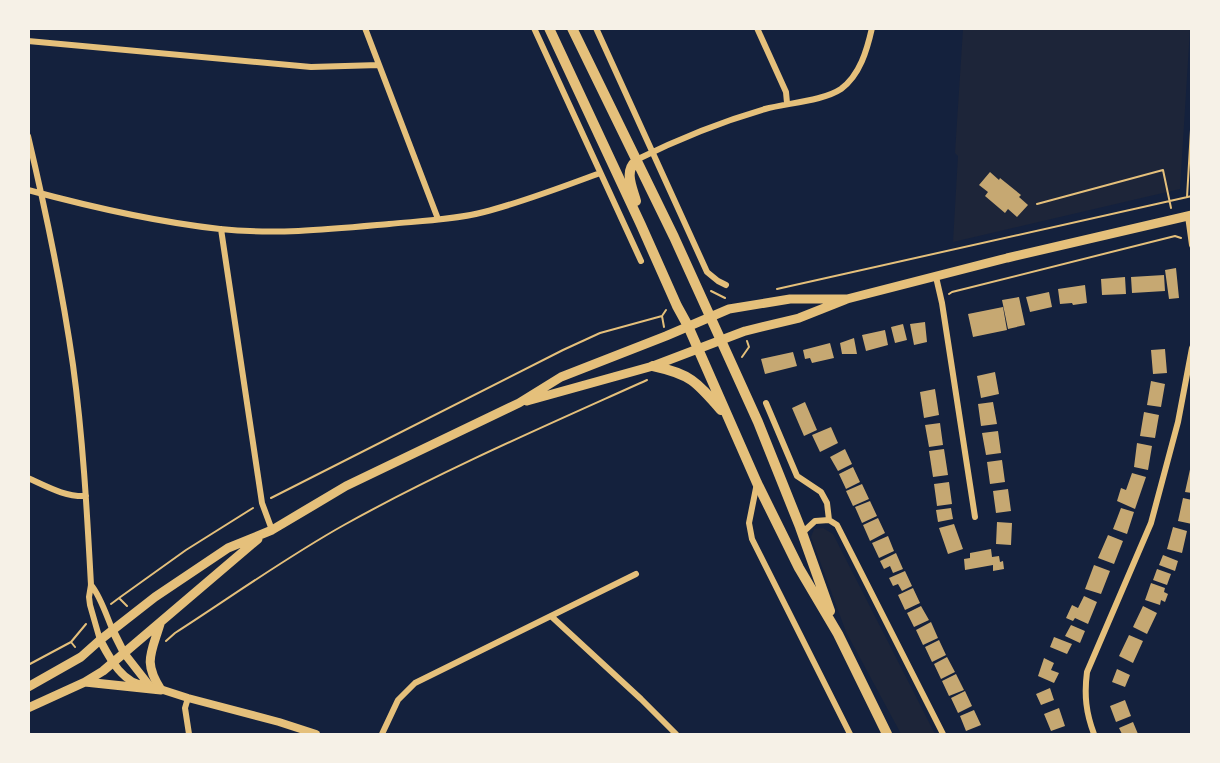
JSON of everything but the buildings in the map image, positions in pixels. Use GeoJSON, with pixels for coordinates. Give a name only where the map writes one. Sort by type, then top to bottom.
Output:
{"type":"FeatureCollection","features":[{"type":"Feature","properties":{"kind":"highway"},"geometry":{"type":"LineString","coordinates":[[549,28],[688,326],[757,483],[800,568],[838,634],[887,735]]}},
{"type":"Feature","properties":{"kind":"highway"},"geometry":{"type":"LineString","coordinates":[[572,28],[674,237],[758,422],[802,533],[838,634]]}},
{"type":"Feature","properties":{"kind":"highway"},"geometry":{"type":"LineString","coordinates":[[636,160],[630,165],[628,171],[641,225]]}},
{"type":"Feature","properties":{"kind":"highway"},"geometry":{"type":"LineString","coordinates":[[653,371],[676,371],[691,378],[727,417]]}},
{"type":"Feature","properties":{"kind":"main road"},"geometry":{"type":"LineString","coordinates":[[519,403],[653,371],[698,349],[745,331],[799,318],[847,299],[1190,215]]}},
{"type":"Feature","properties":{"kind":"main road"},"geometry":{"type":"LineString","coordinates":[[28,687],[81,657],[190,572],[228,548],[268,531],[346,486],[519,403],[561,377],[729,309],[790,299],[847,299]]}},
{"type":"Feature","properties":{"kind":"main road"},"geometry":{"type":"LineString","coordinates":[[28,708],[86,682],[160,624],[268,531]]}},
{"type":"Feature","properties":{"kind":"main road"},"geometry":{"type":"LineString","coordinates":[[160,624],[150,656],[149,668],[161,690]]}},
{"type":"Feature","properties":{"kind":"main road"},"geometry":{"type":"LineString","coordinates":[[86,682],[161,690]]}},
{"type":"Feature","properties":{"kind":"street"},"geometry":{"type":"LineString","coordinates":[[365,28],[438,219]]}},
{"type":"Feature","properties":{"kind":"street"},"geometry":{"type":"LineString","coordinates":[[534,28],[641,261]]}},
{"type":"Feature","properties":{"kind":"street"},"geometry":{"type":"LineString","coordinates":[[596,28],[707,272],[726,285]]}},
{"type":"Feature","properties":{"kind":"street"},"geometry":{"type":"LineString","coordinates":[[757,28],[786,92],[787,103]]}},
{"type":"Feature","properties":{"kind":"street"},"geometry":{"type":"LineString","coordinates":[[636,160],[713,126],[787,103],[810,100],[840,89],[854,75],[867,50],[872,28]]}},
{"type":"Feature","properties":{"kind":"street"},"geometry":{"type":"LineString","coordinates":[[28,41],[311,67],[379,65]]}},
{"type":"Feature","properties":{"kind":"street"},"geometry":{"type":"LineString","coordinates":[[28,136],[57,265],[73,366],[86,496],[91,585],[89,597],[100,640],[112,662],[128,678],[140,685],[149,685],[188,698],[254,714],[316,735]]}},
{"type":"Feature","properties":{"kind":"street"},"geometry":{"type":"LineString","coordinates":[[28,190],[143,217],[221,229],[280,231],[341,229],[483,212],[600,173]]}},
{"type":"Feature","properties":{"kind":"street"},"geometry":{"type":"LineString","coordinates":[[1190,215],[1191,243]]}},
{"type":"Feature","properties":{"kind":"street"},"geometry":{"type":"LineString","coordinates":[[221,229],[268,531]]}},
{"type":"Feature","properties":{"kind":"street"},"geometry":{"type":"LineString","coordinates":[[936,277],[975,517]]}},
{"type":"Feature","properties":{"kind":"street"},"geometry":{"type":"LineString","coordinates":[[1094,735],[1087,714],[1084,692],[1087,672],[1151,523],[1178,422],[1191,348]]}},
{"type":"Feature","properties":{"kind":"street"},"geometry":{"type":"LineString","coordinates":[[766,403],[796,476],[821,492],[827,503],[829,520]]}},
{"type":"Feature","properties":{"kind":"street"},"geometry":{"type":"LineString","coordinates":[[28,478],[62,494],[86,496]]}},
{"type":"Feature","properties":{"kind":"street"},"geometry":{"type":"LineString","coordinates":[[757,483],[749,523],[752,539],[850,735]]}},
{"type":"Feature","properties":{"kind":"street"},"geometry":{"type":"LineString","coordinates":[[802,533],[815,521],[829,520],[837,525],[943,735]]}},
{"type":"Feature","properties":{"kind":"street"},"geometry":{"type":"LineString","coordinates":[[382,735],[398,700],[415,683],[636,574]]}},
{"type":"Feature","properties":{"kind":"street"},"geometry":{"type":"LineString","coordinates":[[91,585],[98,593],[124,653],[149,685]]}},
{"type":"Feature","properties":{"kind":"street"},"geometry":{"type":"LineString","coordinates":[[552,617],[641,699],[676,735]]}},
{"type":"Feature","properties":{"kind":"street"},"geometry":{"type":"LineString","coordinates":[[188,698],[185,708],[189,735]]}},
{"type":"Feature","properties":{"kind":"path"},"geometry":{"type":"LineString","coordinates":[[1187,197],[1191,113]]}},
{"type":"Feature","properties":{"kind":"path"},"geometry":{"type":"LineString","coordinates":[[1037,204],[1163,170],[1173,220]]}},
{"type":"Feature","properties":{"kind":"path"},"geometry":{"type":"LineString","coordinates":[[771,290],[1191,196]]}},
{"type":"Feature","properties":{"kind":"path"},"geometry":{"type":"LineString","coordinates":[[942,303],[952,292],[1175,236],[1191,243]]}},
{"type":"Feature","properties":{"kind":"path"},"geometry":{"type":"LineString","coordinates":[[707,288],[717,296],[727,299]]}},
{"type":"Feature","properties":{"kind":"path"},"geometry":{"type":"LineString","coordinates":[[119,598],[186,550],[262,503],[563,350],[600,333],[662,316]]}},
{"type":"Feature","properties":{"kind":"path"},"geometry":{"type":"LineString","coordinates":[[175,633],[296,554],[390,500],[653,371]]}},
{"type":"Feature","properties":{"kind":"path"},"geometry":{"type":"LineString","coordinates":[[28,665],[71,642]]}},
{"type":"Feature","properties":{"kind":"shaded area"},"geometry":{"type":"Polygon","coordinates":[[[963,29],[1190,29],[1180,189],[953,242],[958,156],[955,153],[963,29]]]}},
{"type":"Feature","properties":{"kind":"shaded area"},"geometry":{"type":"Polygon","coordinates":[[[823,528],[833,534],[935,734],[901,734],[846,632],[811,537],[814,529],[823,528]]]}}]}
